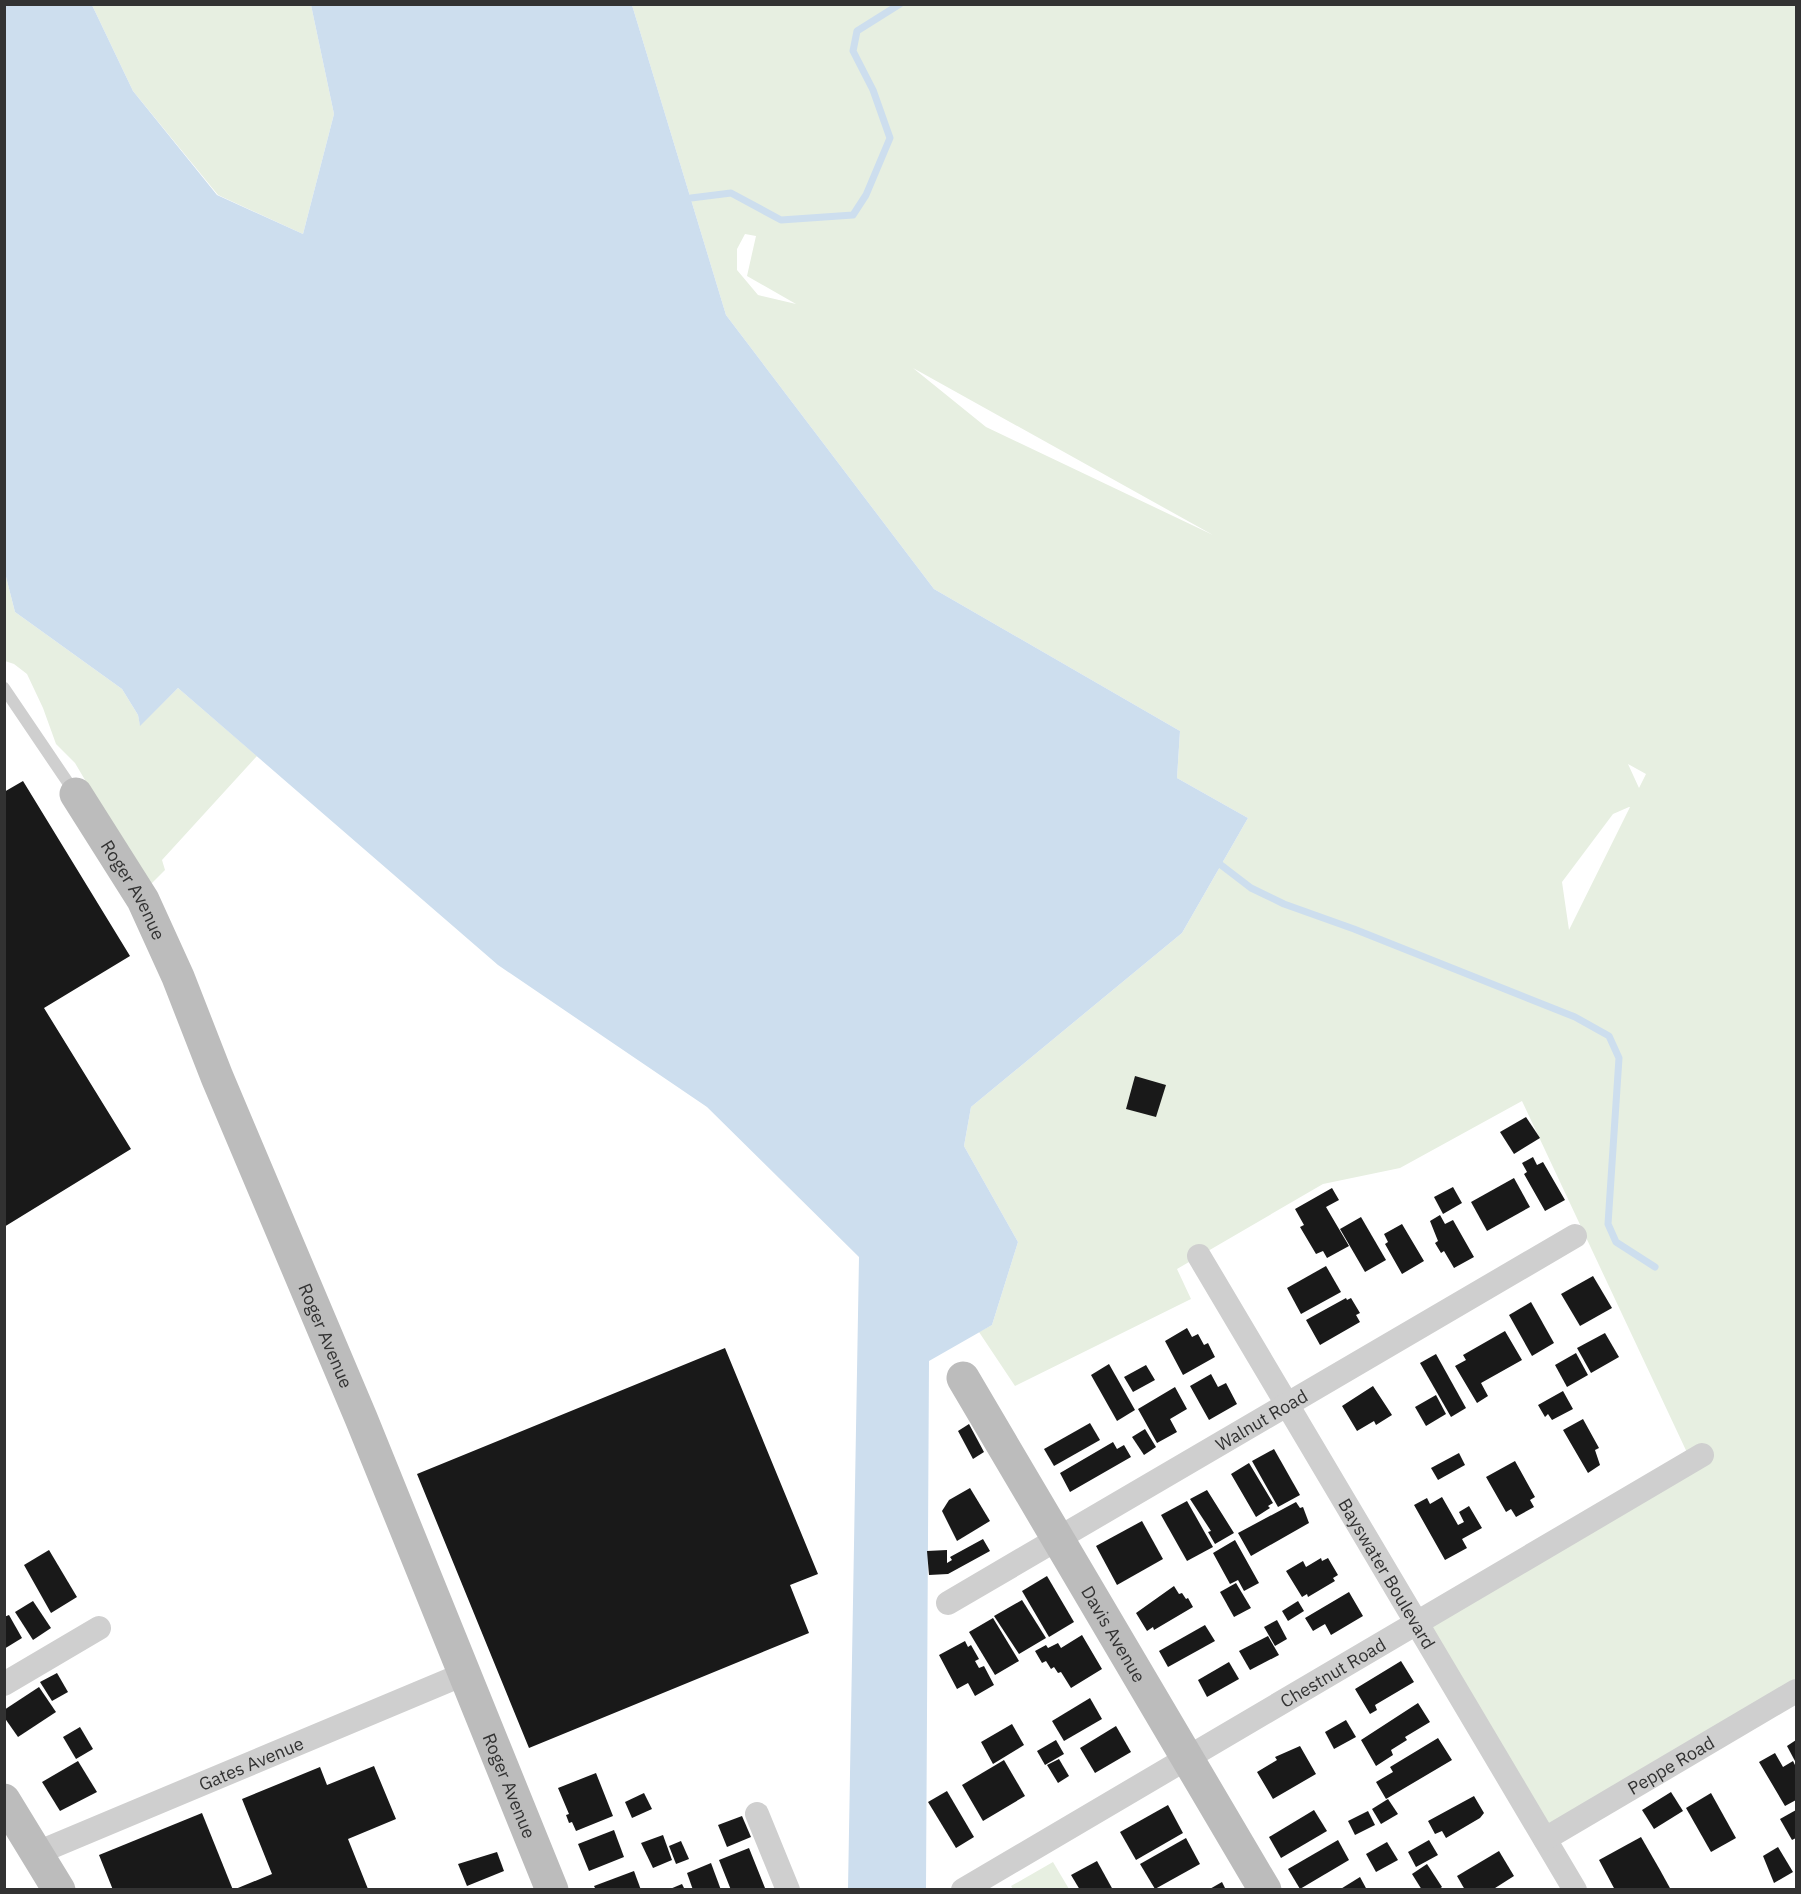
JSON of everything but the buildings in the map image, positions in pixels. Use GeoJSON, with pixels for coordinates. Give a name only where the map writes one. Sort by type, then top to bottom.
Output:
{"type":"FeatureCollection","features":[{"type":"Feature","properties":{"kind":"street","name":"Roger Avenue"},"geometry":{"type":"LineString","coordinates":[[76,794],[143,900],[178,977],[217,1077],[364,1428],[552,1890]]}},
{"type":"Feature","properties":{"kind":"street","name":"Walnut Road"},"geometry":{"type":"LineString","coordinates":[[948,1604],[1575,1236]]}},
{"type":"Feature","properties":{"kind":"street","name":"Bayswater Boulevard"},"geometry":{"type":"LineString","coordinates":[[1199,1256],[1575,1890]]}},
{"type":"Feature","properties":{"kind":"street","name":"Davis Avenue"},"geometry":{"type":"LineString","coordinates":[[963,1378],[1265,1890]]}},
{"type":"Feature","properties":{"kind":"street","name":"Chestnut Road"},"geometry":{"type":"LineString","coordinates":[[963,1890],[1702,1455]]}},
{"type":"Feature","properties":{"kind":"street"},"geometry":{"type":"LineString","coordinates":[[4,1684],[99,1628]]}},
{"type":"Feature","properties":{"kind":"street","name":"Gates Avenue"},"geometry":{"type":"LineString","coordinates":[[37,1853],[464,1674]]}},
{"type":"Feature","properties":{"kind":"street","name":"Peppe Road"},"geometry":{"type":"LineString","coordinates":[[1545,1839],[1797,1691]]}},
{"type":"Feature","properties":{"kind":"street"},"geometry":{"type":"LineString","coordinates":[[4,1800],[59,1890]]}},
{"type":"Feature","properties":{"kind":"street"},"geometry":{"type":"LineString","coordinates":[[757,1814],[788,1890]]}},
{"type":"Feature","properties":{"kind":"lane"},"geometry":{"type":"LineString","coordinates":[[4,688],[76,794]]}},
{"type":"Feature","properties":{"kind":"shaded area"},"geometry":{"type":"Polygon","coordinates":[[[92,5],[311,5],[334,114],[303,234],[218,195],[133,91],[92,5]]]}},
{"type":"Feature","properties":{"kind":"shaded area"},"geometry":{"type":"Polygon","coordinates":[[[632,5],[1796,5],[1796,1695],[1546,1846],[1417,1621],[1691,1461],[1522,1101],[1400,1168],[1323,1184],[1177,1269],[1191,1299],[1015,1386],[979,1332],[992,1325],[1018,1242],[964,1146],[971,1107],[1182,933],[1248,818],[1177,778],[1180,731],[934,589],[726,315],[632,5]],[[745,234],[737,249],[737,270],[758,295],[796,304],[747,276],[756,236],[745,234]],[[913,368],[986,427],[1213,535],[913,368]],[[1628,764],[1639,788],[1646,774],[1628,764]],[[1630,807],[1613,814],[1562,882],[1569,930],[1630,807]]]}},
{"type":"Feature","properties":{"kind":"shaded area"},"geometry":{"type":"Polygon","coordinates":[[[4,569],[15,612],[122,689],[138,715],[140,725],[178,688],[257,756],[162,860],[165,870],[148,887],[75,763],[56,744],[27,674],[14,664],[5,661],[4,569]]]}},
{"type":"Feature","properties":{"kind":"shaded area"},"geometry":{"type":"Polygon","coordinates":[[[1053,1862],[1069,1889],[1013,1889],[1011,1886],[1053,1862]]]}},
{"type":"Feature","properties":{"kind":"water"},"geometry":{"type":"Polygon","coordinates":[[[4,5],[92,5],[133,91],[217,195],[303,234],[334,114],[311,5],[632,5],[726,315],[934,589],[1180,731],[1177,778],[1248,818],[1182,933],[971,1107],[964,1146],[1018,1242],[992,1325],[929,1361],[926,1889],[848,1889],[859,1257],[707,1107],[498,965],[178,688],[140,726],[138,715],[122,689],[15,612],[4,569],[4,5]]]}},
{"type":"Feature","properties":{"kind":"waterway"},"geometry":{"type":"LineString","coordinates":[[691,198],[731,193],[781,220],[853,215],[866,195],[890,138],[873,90],[853,51],[857,31],[900,4]]}},
{"type":"Feature","properties":{"kind":"waterway"},"geometry":{"type":"LineString","coordinates":[[1221,865],[1251,888],[1284,904],[1354,929],[1575,1017],[1609,1036],[1619,1058],[1608,1224],[1616,1242],[1655,1267]]}}]}
